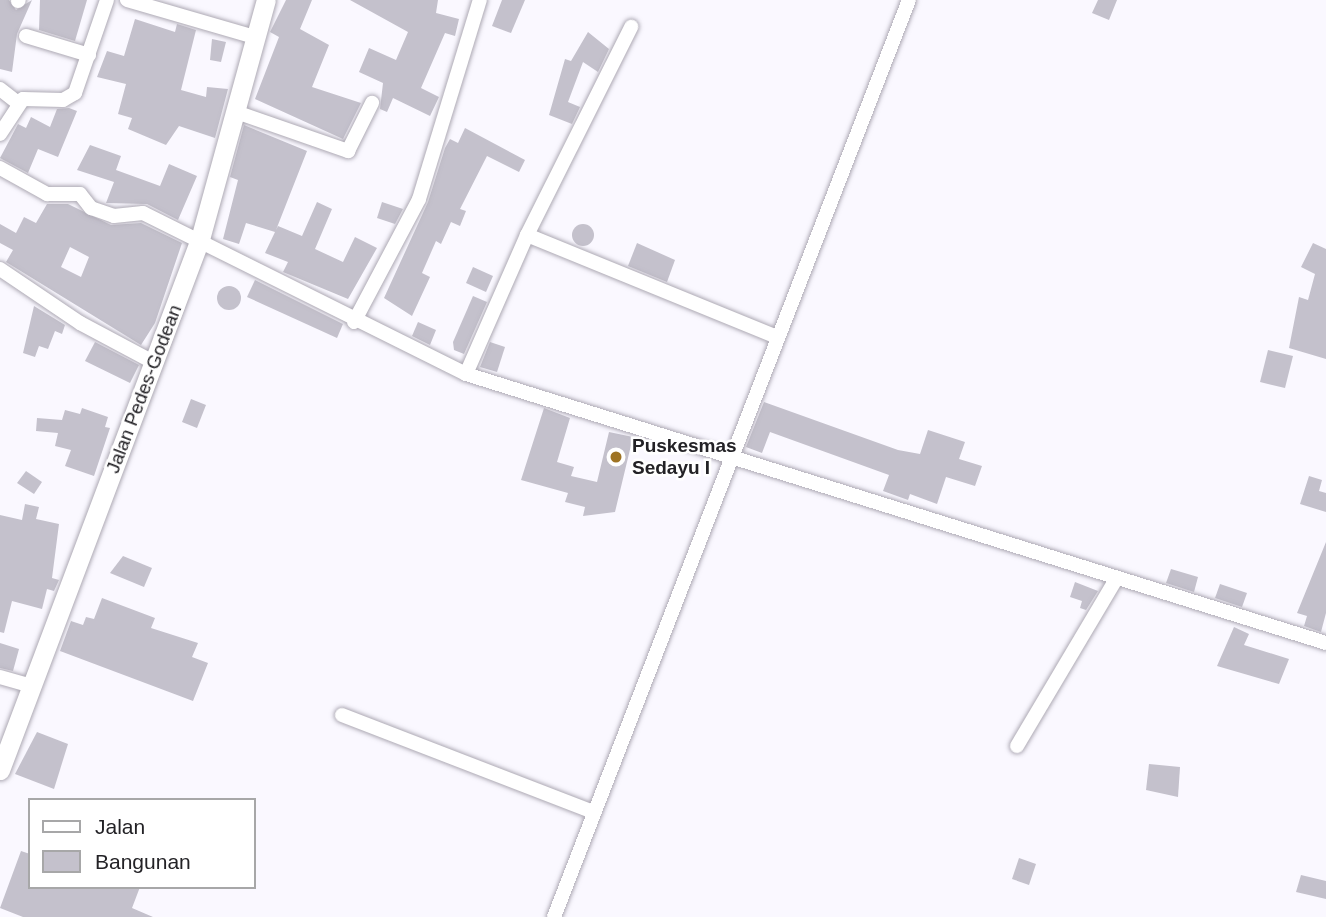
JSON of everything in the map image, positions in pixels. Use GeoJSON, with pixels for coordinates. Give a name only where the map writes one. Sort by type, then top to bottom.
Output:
{"type":"FeatureCollection","features":[{"type":"Feature","properties":{"kind":"street"},"geometry":{"type":"LineString","coordinates":[[0,134],[19,104],[34,96],[69,99],[89,55],[107,0]]}},
{"type":"Feature","properties":{"kind":"street"},"geometry":{"type":"LineString","coordinates":[[127,0],[254,37]]}},
{"type":"Feature","properties":{"kind":"street","name":"Jalan Pedes-Godean"},"geometry":{"type":"LineString","coordinates":[[0,770],[200,239],[266,0]]}},
{"type":"Feature","properties":{"kind":"street"},"geometry":{"type":"LineString","coordinates":[[354,322],[419,199],[480,0]]}},
{"type":"Feature","properties":{"kind":"street"},"geometry":{"type":"LineString","coordinates":[[554,917],[730,456],[909,0]]}},
{"type":"Feature","properties":{"kind":"street"},"geometry":{"type":"LineString","coordinates":[[466,374],[527,235],[631,27]]}},
{"type":"Feature","properties":{"kind":"street"},"geometry":{"type":"LineString","coordinates":[[26,37],[89,55]]}},
{"type":"Feature","properties":{"kind":"street"},"geometry":{"type":"LineString","coordinates":[[0,89],[19,104]]}},
{"type":"Feature","properties":{"kind":"street"},"geometry":{"type":"LineString","coordinates":[[236,112],[348,150],[372,103]]}},
{"type":"Feature","properties":{"kind":"street"},"geometry":{"type":"LineString","coordinates":[[0,168],[47,194],[75,192],[93,209],[119,217],[143,213],[200,239],[354,322],[466,374],[1116,579],[1325,640]]}},
{"type":"Feature","properties":{"kind":"street"},"geometry":{"type":"LineString","coordinates":[[527,235],[777,337]]}},
{"type":"Feature","properties":{"kind":"street"},"geometry":{"type":"LineString","coordinates":[[0,269],[80,323],[155,363]]}},
{"type":"Feature","properties":{"kind":"street"},"geometry":{"type":"LineString","coordinates":[[1017,746],[1116,579]]}},
{"type":"Feature","properties":{"kind":"street"},"geometry":{"type":"LineString","coordinates":[[0,677],[32,685]]}},
{"type":"Feature","properties":{"kind":"street"},"geometry":{"type":"LineString","coordinates":[[342,715],[594,812]]}},
{"type":"Feature","properties":{"kind":"building"},"geometry":{"type":"Polygon","coordinates":[[[0,0],[9,0],[16,10],[32,0],[17,34],[12,72],[0,69],[0,0]]]}},
{"type":"Feature","properties":{"kind":"building"},"geometry":{"type":"Polygon","coordinates":[[[40,0],[87,0],[75,41],[39,30],[40,0]]]}},
{"type":"Feature","properties":{"kind":"building"},"geometry":{"type":"Polygon","coordinates":[[[286,0],[312,0],[300,29],[329,45],[312,87],[361,103],[343,139],[255,99],[279,37],[270,32],[286,0]]]}},
{"type":"Feature","properties":{"kind":"building"},"geometry":{"type":"Polygon","coordinates":[[[350,0],[438,0],[436,13],[459,19],[455,36],[445,33],[421,88],[439,97],[430,116],[393,98],[387,112],[380,109],[383,83],[359,72],[369,48],[396,60],[408,32],[350,0]]]}},
{"type":"Feature","properties":{"kind":"building"},"geometry":{"type":"Polygon","coordinates":[[[502,0],[525,0],[511,33],[492,26],[502,0]]]}},
{"type":"Feature","properties":{"kind":"building"},"geometry":{"type":"Polygon","coordinates":[[[1098,0],[1117,0],[1109,20],[1092,13],[1098,0]]]}},
{"type":"Feature","properties":{"kind":"building"},"geometry":{"type":"Polygon","coordinates":[[[135,19],[175,32],[177,24],[196,30],[181,90],[206,97],[207,87],[228,89],[215,138],[179,126],[166,145],[128,129],[132,118],[118,114],[126,84],[97,77],[107,51],[124,56],[135,19]]]}},
{"type":"Feature","properties":{"kind":"building"},"geometry":{"type":"Polygon","coordinates":[[[588,32],[609,49],[598,72],[583,62],[568,102],[580,107],[572,124],[549,115],[565,59],[571,61],[588,32]]]}},
{"type":"Feature","properties":{"kind":"building"},"geometry":{"type":"Polygon","coordinates":[[[212,39],[226,42],[221,62],[210,60],[212,39]]]}},
{"type":"Feature","properties":{"kind":"building"},"geometry":{"type":"Polygon","coordinates":[[[69,108],[77,111],[58,157],[38,149],[28,173],[0,158],[18,124],[26,128],[31,117],[50,127],[57,109],[69,108]]]}},
{"type":"Feature","properties":{"kind":"building"},"geometry":{"type":"Polygon","coordinates":[[[244,125],[307,151],[276,230],[278,226],[302,236],[317,202],[332,209],[315,249],[343,262],[355,237],[377,248],[348,299],[283,272],[288,262],[265,253],[275,232],[246,223],[239,244],[223,239],[238,180],[230,177],[244,125]]]}},
{"type":"Feature","properties":{"kind":"building"},"geometry":{"type":"Polygon","coordinates":[[[465,128],[525,160],[519,172],[487,156],[460,209],[466,211],[460,226],[451,222],[441,244],[436,241],[422,273],[430,277],[412,316],[384,298],[428,202],[445,148],[450,139],[458,143],[465,128]]]}},
{"type":"Feature","properties":{"kind":"building"},"geometry":{"type":"Polygon","coordinates":[[[90,145],[121,156],[116,170],[160,186],[169,164],[197,176],[178,220],[147,204],[106,203],[114,182],[77,170],[90,145]]]}},
{"type":"Feature","properties":{"kind":"building"},"geometry":{"type":"Polygon","coordinates":[[[382,202],[403,209],[395,224],[377,218],[382,202]]]}},
{"type":"Feature","properties":{"kind":"building"},"geometry":{"type":"Polygon","coordinates":[[[47,204],[68,204],[111,225],[141,223],[182,243],[155,323],[141,345],[6,262],[13,250],[0,243],[0,224],[16,233],[24,217],[36,223],[47,204]],[[70,247],[61,267],[81,277],[89,257],[70,247]]]}},
{"type":"Feature","properties":{"kind":"building"},"geometry":{"type":"Polygon","coordinates":[[[583,224],[591,227],[594,235],[591,243],[583,246],[575,243],[572,235],[575,227],[583,224]]]}},
{"type":"Feature","properties":{"kind":"building"},"geometry":{"type":"Polygon","coordinates":[[[637,243],[675,260],[667,282],[628,266],[637,243]]]}},
{"type":"Feature","properties":{"kind":"building"},"geometry":{"type":"Polygon","coordinates":[[[1313,243],[1326,249],[1326,359],[1289,348],[1299,297],[1308,300],[1315,274],[1301,267],[1313,243]]]}},
{"type":"Feature","properties":{"kind":"building"},"geometry":{"type":"Polygon","coordinates":[[[473,267],[493,276],[486,292],[466,283],[473,267]]]}},
{"type":"Feature","properties":{"kind":"building"},"geometry":{"type":"Polygon","coordinates":[[[255,280],[343,324],[337,338],[247,297],[255,280]]]}},
{"type":"Feature","properties":{"kind":"building"},"geometry":{"type":"Polygon","coordinates":[[[229,286],[238,289],[241,298],[238,307],[229,310],[220,307],[217,298],[220,289],[229,286]]]}},
{"type":"Feature","properties":{"kind":"building"},"geometry":{"type":"Polygon","coordinates":[[[473,296],[487,302],[464,354],[454,350],[453,342],[473,296]]]}},
{"type":"Feature","properties":{"kind":"building"},"geometry":{"type":"Polygon","coordinates":[[[34,306],[65,325],[62,334],[55,331],[48,349],[39,346],[35,357],[23,353],[34,306]]]}},
{"type":"Feature","properties":{"kind":"building"},"geometry":{"type":"Polygon","coordinates":[[[418,322],[436,330],[430,345],[412,336],[418,322]]]}},
{"type":"Feature","properties":{"kind":"building"},"geometry":{"type":"Polygon","coordinates":[[[95,342],[139,365],[130,383],[85,361],[95,342]]]}},
{"type":"Feature","properties":{"kind":"building"},"geometry":{"type":"Polygon","coordinates":[[[490,342],[505,347],[497,372],[480,367],[490,342]]]}},
{"type":"Feature","properties":{"kind":"building"},"geometry":{"type":"Polygon","coordinates":[[[1268,350],[1293,356],[1285,388],[1260,382],[1268,350]]]}},
{"type":"Feature","properties":{"kind":"building"},"geometry":{"type":"Polygon","coordinates":[[[191,399],[206,405],[197,428],[182,422],[191,399]]]}},
{"type":"Feature","properties":{"kind":"building"},"geometry":{"type":"Polygon","coordinates":[[[764,402],[898,450],[920,454],[928,430],[965,442],[959,459],[982,466],[975,486],[946,477],[937,504],[910,494],[908,500],[883,491],[889,475],[770,432],[762,453],[746,447],[764,402]]]}},
{"type":"Feature","properties":{"kind":"building"},"geometry":{"type":"Polygon","coordinates":[[[82,408],[108,417],[105,427],[110,428],[94,476],[65,466],[71,450],[55,446],[58,433],[36,431],[37,418],[62,420],[65,410],[80,414],[82,408]]]}},
{"type":"Feature","properties":{"kind":"building"},"geometry":{"type":"Polygon","coordinates":[[[544,408],[570,418],[557,462],[574,467],[571,476],[597,482],[609,432],[633,437],[615,512],[583,516],[585,507],[565,502],[568,493],[521,480],[544,408]]]}},
{"type":"Feature","properties":{"kind":"building"},"geometry":{"type":"Polygon","coordinates":[[[26,471],[42,482],[34,494],[17,483],[26,471]]]}},
{"type":"Feature","properties":{"kind":"building"},"geometry":{"type":"Polygon","coordinates":[[[1309,476],[1322,480],[1319,491],[1326,493],[1326,512],[1300,504],[1309,476]]]}},
{"type":"Feature","properties":{"kind":"building"},"geometry":{"type":"Polygon","coordinates":[[[25,504],[39,507],[36,519],[59,524],[52,578],[59,580],[54,591],[47,589],[42,609],[12,601],[4,633],[0,632],[0,515],[22,520],[25,504]]]}},
{"type":"Feature","properties":{"kind":"building"},"geometry":{"type":"Polygon","coordinates":[[[1326,542],[1326,613],[1321,632],[1304,626],[1307,616],[1297,613],[1326,542]]]}},
{"type":"Feature","properties":{"kind":"building"},"geometry":{"type":"Polygon","coordinates":[[[123,556],[152,568],[144,587],[110,573],[123,556]]]}},
{"type":"Feature","properties":{"kind":"building"},"geometry":{"type":"Polygon","coordinates":[[[1171,569],[1198,577],[1194,592],[1166,583],[1171,569]]]}},
{"type":"Feature","properties":{"kind":"building"},"geometry":{"type":"Polygon","coordinates":[[[1075,582],[1098,591],[1086,610],[1080,608],[1082,601],[1070,597],[1075,582]]]}},
{"type":"Feature","properties":{"kind":"building"},"geometry":{"type":"Polygon","coordinates":[[[1220,584],[1247,593],[1242,607],[1215,598],[1220,584]]]}},
{"type":"Feature","properties":{"kind":"building"},"geometry":{"type":"Polygon","coordinates":[[[102,598],[155,618],[151,628],[198,643],[192,657],[208,663],[193,701],[60,651],[71,621],[83,625],[86,617],[94,619],[102,598]]]}},
{"type":"Feature","properties":{"kind":"building"},"geometry":{"type":"Polygon","coordinates":[[[1234,627],[1249,634],[1244,645],[1289,659],[1279,684],[1217,666],[1234,627]]]}},
{"type":"Feature","properties":{"kind":"building"},"geometry":{"type":"Polygon","coordinates":[[[0,643],[19,649],[13,671],[0,668],[0,643]]]}},
{"type":"Feature","properties":{"kind":"building"},"geometry":{"type":"Polygon","coordinates":[[[37,732],[68,744],[54,789],[15,774],[37,732]]]}},
{"type":"Feature","properties":{"kind":"building"},"geometry":{"type":"Polygon","coordinates":[[[1149,764],[1180,767],[1178,797],[1146,790],[1149,764]]]}},
{"type":"Feature","properties":{"kind":"building"},"geometry":{"type":"Polygon","coordinates":[[[21,851],[28,853],[28,889],[139,889],[132,908],[153,917],[23,917],[0,908],[21,851]]]}},
{"type":"Feature","properties":{"kind":"building"},"geometry":{"type":"Polygon","coordinates":[[[1019,858],[1036,864],[1029,885],[1012,879],[1019,858]]]}},
{"type":"Feature","properties":{"kind":"building"},"geometry":{"type":"Polygon","coordinates":[[[1301,875],[1326,881],[1326,899],[1296,892],[1301,875]]]}},
{"type":"Feature","properties":{"kind":"place","name":"Puskesmas Sedayu I"},"geometry":{"type":"Point","coordinates":[616,457]}}]}
